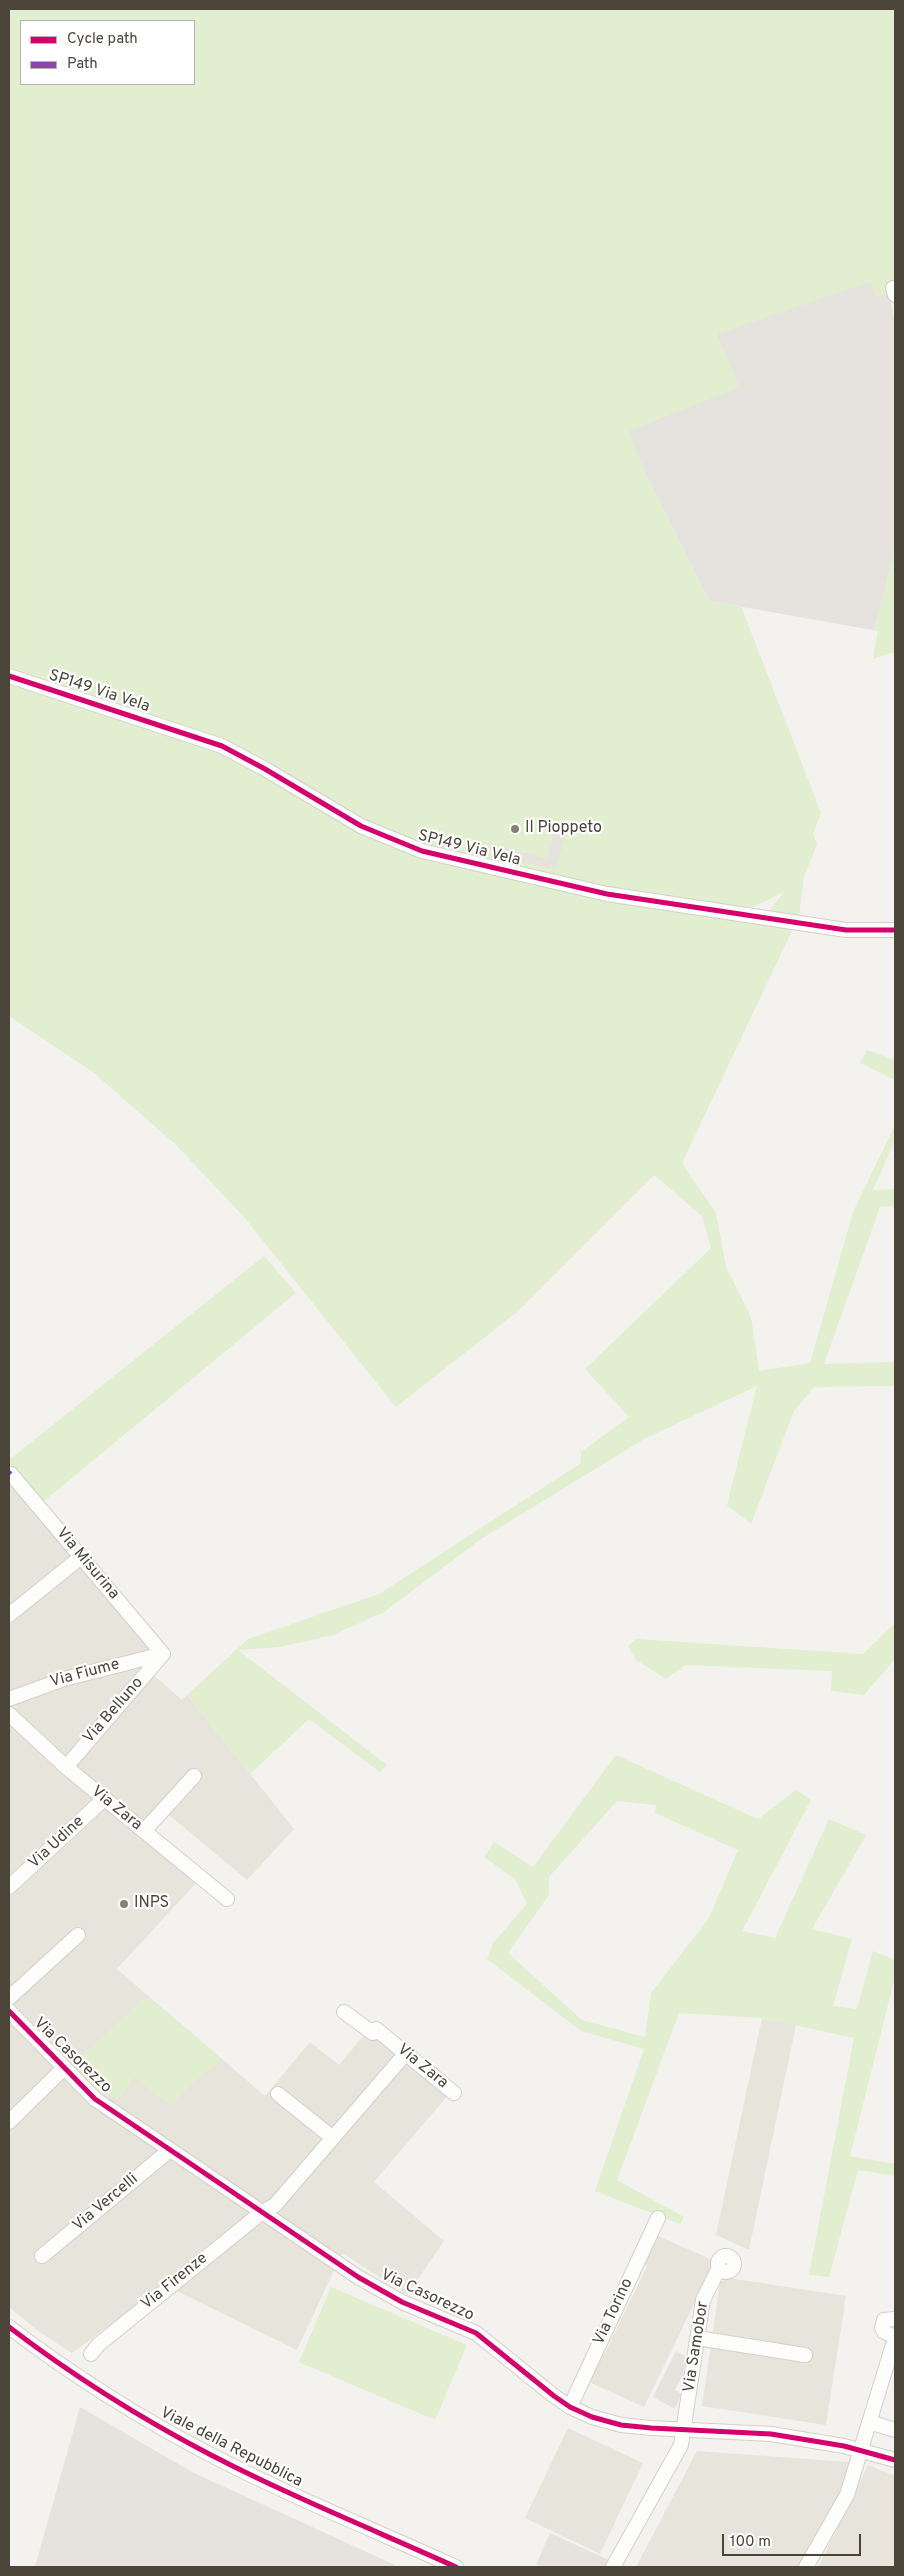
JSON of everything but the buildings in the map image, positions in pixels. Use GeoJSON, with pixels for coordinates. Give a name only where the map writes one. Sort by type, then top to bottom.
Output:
{"type":"FeatureCollection","features":[{"type":"Feature","properties":{"kind":"street","name":"SP149 Via Vela"},"geometry":{"type":"LineString","coordinates":[[9,676],[222,746],[266,769],[361,826],[422,851],[607,894],[846,930],[895,930]]}},
{"type":"Feature","properties":{"kind":"street","name":"Via Misurina"},"geometry":{"type":"LineString","coordinates":[[10,1475],[163,1654]]}},
{"type":"Feature","properties":{"kind":"street"},"geometry":{"type":"LineString","coordinates":[[9,1615],[81,1558]]}},
{"type":"Feature","properties":{"kind":"street","name":"Via Fiume"},"geometry":{"type":"LineString","coordinates":[[9,1699],[64,1678],[163,1654]]}},
{"type":"Feature","properties":{"kind":"street","name":"Via Belluno"},"geometry":{"type":"LineString","coordinates":[[66,1767],[163,1654]]}},
{"type":"Feature","properties":{"kind":"street","name":"Via Zara"},"geometry":{"type":"LineString","coordinates":[[9,1714],[66,1767],[227,1899]]}},
{"type":"Feature","properties":{"kind":"street"},"geometry":{"type":"LineString","coordinates":[[144,1831],[194,1776]]}},
{"type":"Feature","properties":{"kind":"street","name":"Via Udine"},"geometry":{"type":"LineString","coordinates":[[9,1887],[104,1799]]}},
{"type":"Feature","properties":{"kind":"street"},"geometry":{"type":"LineString","coordinates":[[9,1998],[78,1936]]}},
{"type":"Feature","properties":{"kind":"street","name":"Via Casorezzo"},"geometry":{"type":"LineString","coordinates":[[9,2011],[95,2098],[261,2213],[358,2277],[402,2302],[476,2333],[570,2407],[592,2417],[621,2425],[771,2434],[861,2449],[895,2460]]}},
{"type":"Feature","properties":{"kind":"street","name":"Via Zara"},"geometry":{"type":"LineString","coordinates":[[344,2012],[373,2033],[376,2029],[454,2093]]}},
{"type":"Feature","properties":{"kind":"street","name":"Via Firenze"},"geometry":{"type":"LineString","coordinates":[[91,2354],[98,2345],[261,2213],[275,2205],[406,2054]]}},
{"type":"Feature","properties":{"kind":"street"},"geometry":{"type":"LineString","coordinates":[[9,2122],[64,2068]]}},
{"type":"Feature","properties":{"kind":"street"},"geometry":{"type":"LineString","coordinates":[[278,2094],[333,2138]]}},
{"type":"Feature","properties":{"kind":"street","name":"Via Vercelli"},"geometry":{"type":"LineString","coordinates":[[42,2256],[170,2150]]}},
{"type":"Feature","properties":{"kind":"street","name":"Via Torino"},"geometry":{"type":"LineString","coordinates":[[570,2407],[658,2218]]}},
{"type":"Feature","properties":{"kind":"street","name":"Via Samobor"},"geometry":{"type":"LineString","coordinates":[[613,2567],[679,2449],[702,2300],[719,2268]]}},
{"type":"Feature","properties":{"kind":"street"},"geometry":{"type":"LineString","coordinates":[[806,2567],[847,2495],[895,2337],[884,2332],[882,2328],[884,2320],[888,2318],[895,2319]]}},
{"type":"Feature","properties":{"kind":"street","name":"Viale della Repubblica"},"geometry":{"type":"LineString","coordinates":[[9,2326],[98,2389],[186,2442],[240,2470],[456,2567]]}},
{"type":"Feature","properties":{"kind":"street"},"geometry":{"type":"LineString","coordinates":[[697,2338],[805,2355]]}},
{"type":"Feature","properties":{"kind":"street"},"geometry":{"type":"LineString","coordinates":[[869,2422],[895,2430]]}},
{"type":"Feature","properties":{"kind":"shaded area"},"geometry":{"type":"Polygon","coordinates":[[[887,278],[895,325],[895,550],[874,629],[878,631],[709,601],[644,470],[628,431],[733,389],[706,324],[798,290],[887,278]]]}},
{"type":"Feature","properties":{"kind":"shaded area"},"geometry":{"type":"Polygon","coordinates":[[[554,833],[565,836],[555,870],[489,854],[491,845],[547,859],[554,833]]]}},
{"type":"Feature","properties":{"kind":"shaded area"},"geometry":{"type":"Polygon","coordinates":[[[9,1476],[163,1654],[149,1671],[182,1700],[187,1695],[294,1829],[247,1880],[158,1806],[135,1831],[197,1882],[117,1969],[265,2096],[310,2042],[339,2065],[370,2028],[449,2094],[374,2182],[444,2241],[407,2295],[342,2253],[297,2350],[164,2285],[72,2353],[38,2331],[9,2307],[9,1476]]]}},
{"type":"Feature","properties":{"kind":"shaded area"},"geometry":{"type":"Polygon","coordinates":[[[762,2018],[796,2025],[749,2250],[716,2235],[762,2018]]]}},
{"type":"Feature","properties":{"kind":"shaded area"},"geometry":{"type":"Polygon","coordinates":[[[658,2236],[715,2261],[644,2407],[589,2382],[647,2266],[644,2265],[658,2236]]]}},
{"type":"Feature","properties":{"kind":"shaded area"},"geometry":{"type":"Polygon","coordinates":[[[729,2278],[846,2296],[826,2425],[702,2406],[720,2282],[729,2278]]]}},
{"type":"Feature","properties":{"kind":"shaded area"},"geometry":{"type":"Polygon","coordinates":[[[676,2351],[686,2357],[683,2374],[675,2390],[681,2394],[675,2409],[653,2397],[676,2351]]]}},
{"type":"Feature","properties":{"kind":"shaded area"},"geometry":{"type":"Polygon","coordinates":[[[80,2407],[192,2472],[395,2565],[395,2567],[35,2567],[80,2407]]]}},
{"type":"Feature","properties":{"kind":"shaded area"},"geometry":{"type":"Polygon","coordinates":[[[97,2428],[129,2451],[80,2565],[46,2551],[97,2428]]]}},
{"type":"Feature","properties":{"kind":"shaded area"},"geometry":{"type":"Polygon","coordinates":[[[568,2428],[643,2463],[600,2554],[525,2518],[568,2428]]]}},
{"type":"Feature","properties":{"kind":"shaded area"},"geometry":{"type":"Polygon","coordinates":[[[697,2451],[849,2462],[846,2481],[799,2567],[636,2567],[697,2451]]]}},
{"type":"Feature","properties":{"kind":"shaded area"},"geometry":{"type":"Polygon","coordinates":[[[868,2465],[895,2476],[895,2567],[818,2567],[868,2465]]]}},
{"type":"Feature","properties":{"kind":"shaded area"},"geometry":{"type":"Polygon","coordinates":[[[179,2470],[210,2485],[199,2508],[168,2492],[179,2470]]]}},
{"type":"Feature","properties":{"kind":"shaded area"},"geometry":{"type":"Polygon","coordinates":[[[550,2533],[609,2560],[606,2567],[544,2567],[536,2564],[550,2533]]]}},
{"type":"Feature","properties":{"kind":"green space"},"geometry":{"type":"Polygon","coordinates":[[[9,9],[895,9],[895,310],[890,292],[876,297],[870,282],[717,334],[740,387],[629,431],[644,470],[709,601],[741,606],[821,813],[813,834],[817,845],[804,876],[799,916],[682,1163],[716,1213],[726,1267],[751,1317],[759,1371],[810,1363],[853,1212],[895,1125],[895,1140],[873,1190],[895,1189],[895,1206],[880,1207],[824,1364],[895,1362],[895,1386],[814,1387],[794,1411],[751,1524],[727,1505],[757,1386],[644,1439],[481,1539],[384,1612],[333,1635],[280,1647],[238,1650],[387,1765],[380,1772],[309,1719],[250,1774],[187,1695],[248,1639],[379,1594],[581,1463],[581,1452],[629,1417],[585,1369],[711,1248],[702,1216],[654,1175],[517,1312],[396,1407],[244,1217],[175,1144],[93,1072],[9,1016],[9,9]],[[784,892],[749,909],[758,925],[763,925],[769,911],[784,892]]]}},
{"type":"Feature","properties":{"kind":"green space"},"geometry":{"type":"Polygon","coordinates":[[[895,550],[895,652],[873,659],[878,631],[874,629],[895,550]]]}},
{"type":"Feature","properties":{"kind":"green space"},"geometry":{"type":"Polygon","coordinates":[[[867,1050],[895,1060],[895,1080],[860,1063],[867,1050]]]}},
{"type":"Feature","properties":{"kind":"green space"},"geometry":{"type":"Polygon","coordinates":[[[264,1256],[296,1293],[38,1506],[9,1476],[9,1460],[264,1256]]]}},
{"type":"Feature","properties":{"kind":"green space"},"geometry":{"type":"Polygon","coordinates":[[[895,1623],[895,1659],[864,1695],[831,1691],[832,1671],[685,1665],[666,1679],[636,1660],[628,1646],[636,1639],[863,1654],[895,1623]]]}},
{"type":"Feature","properties":{"kind":"green space"},"geometry":{"type":"Polygon","coordinates":[[[616,1755],[758,1819],[796,1790],[811,1800],[742,1931],[775,1938],[829,1819],[866,1835],[812,1929],[852,1939],[833,2006],[857,2009],[873,1951],[895,1960],[895,1977],[850,2156],[895,2164],[895,2176],[858,2170],[829,2277],[809,2275],[854,2038],[762,2018],[679,2013],[617,2180],[684,2217],[680,2224],[595,2191],[644,2049],[581,2031],[487,1959],[493,1943],[527,1904],[515,1879],[484,1857],[494,1842],[533,1867],[616,1755]],[[617,1801],[549,1877],[549,1895],[508,1953],[582,2020],[645,2037],[651,1993],[709,1918],[738,1850],[655,1813],[656,1805],[617,1801]]]}},
{"type":"Feature","properties":{"kind":"green space"},"geometry":{"type":"Polygon","coordinates":[[[147,1996],[222,2059],[190,2086],[172,2106],[134,2078],[118,2100],[109,2095],[106,2100],[72,2064],[147,1996]]]}},
{"type":"Feature","properties":{"kind":"green space"},"geometry":{"type":"Polygon","coordinates":[[[331,2287],[467,2345],[435,2420],[299,2362],[331,2287]]]}},
{"type":"Feature","properties":{"kind":"cycle path"},"geometry":{"type":"LineString","coordinates":[[9,676],[222,746],[265,769],[361,826],[422,851],[607,894],[846,930],[895,930]]}},
{"type":"Feature","properties":{"kind":"cycle path"},"geometry":{"type":"LineString","coordinates":[[9,2011],[95,2099],[358,2277],[402,2302],[476,2333],[570,2407],[592,2417],[621,2425],[771,2434],[844,2446],[895,2460]]}},
{"type":"Feature","properties":{"kind":"cycle path"},"geometry":{"type":"LineString","coordinates":[[9,2327],[82,2379],[132,2411],[211,2455],[271,2485],[456,2567]]}},
{"type":"Feature","properties":{"kind":"place","name":"Il Pioppeto"},"geometry":{"type":"Point","coordinates":[515,829]}},
{"type":"Feature","properties":{"kind":"place","name":"INPS"},"geometry":{"type":"Point","coordinates":[124,1904]}}]}
